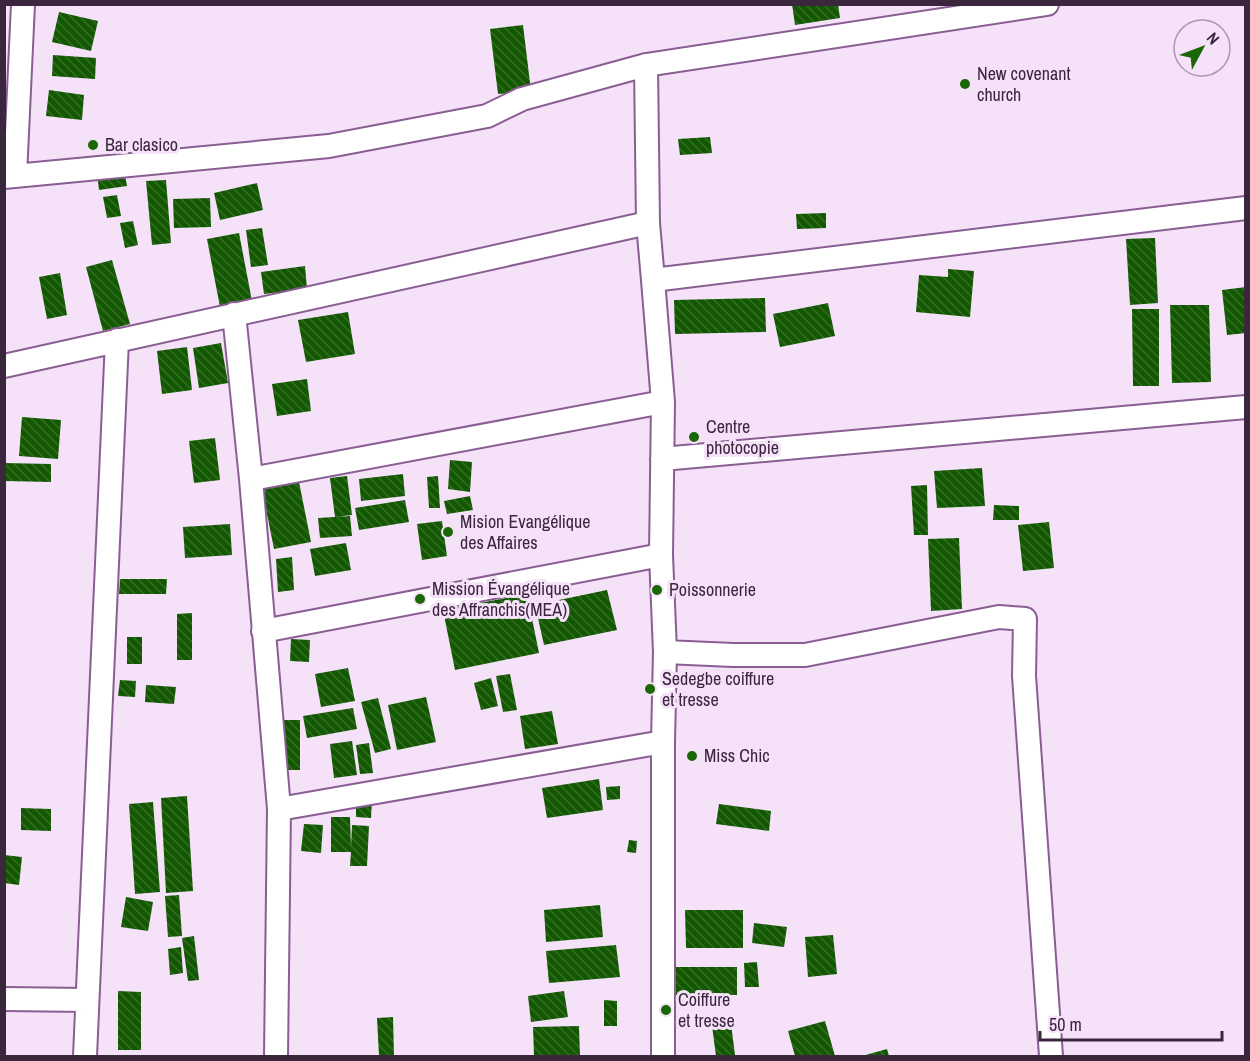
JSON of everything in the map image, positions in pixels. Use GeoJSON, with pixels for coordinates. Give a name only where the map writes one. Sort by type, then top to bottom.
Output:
{"type":"FeatureCollection","features":[{"type":"Feature","properties":{"kind":"street"},"geometry":{"type":"LineString","coordinates":[[23,4],[10,177],[328,146],[487,116],[522,99],[646,65],[1047,4]]}},
{"type":"Feature","properties":{"kind":"street"},"geometry":{"type":"LineString","coordinates":[[646,65],[648,223],[663,402],[661,555],[665,652],[663,1056]]}},
{"type":"Feature","properties":{"kind":"street"},"geometry":{"type":"LineString","coordinates":[[654,280],[1245,208]]}},
{"type":"Feature","properties":{"kind":"street"},"geometry":{"type":"LineString","coordinates":[[4,366],[648,223]]}},
{"type":"Feature","properties":{"kind":"street"},"geometry":{"type":"LineString","coordinates":[[234,314],[251,479],[279,809],[276,1056]]}},
{"type":"Feature","properties":{"kind":"street"},"geometry":{"type":"LineString","coordinates":[[84,1056],[117,340]]}},
{"type":"Feature","properties":{"kind":"street"},"geometry":{"type":"LineString","coordinates":[[251,479],[663,402]]}},
{"type":"Feature","properties":{"kind":"street"},"geometry":{"type":"LineString","coordinates":[[662,459],[1245,407]]}},
{"type":"Feature","properties":{"kind":"street"},"geometry":{"type":"LineString","coordinates":[[263,631],[661,555]]}},
{"type":"Feature","properties":{"kind":"street"},"geometry":{"type":"LineString","coordinates":[[665,652],[805,655],[999,617],[1025,619],[1024,676],[1051,1056]]}},
{"type":"Feature","properties":{"kind":"street"},"geometry":{"type":"LineString","coordinates":[[279,809],[663,742]]}},
{"type":"Feature","properties":{"kind":"street"},"geometry":{"type":"LineString","coordinates":[[4,999],[87,1000]]}},
{"type":"Feature","properties":{"kind":"building"},"geometry":{"type":"Polygon","coordinates":[[[792,4],[838,4],[840,18],[795,25],[792,4]]]}},
{"type":"Feature","properties":{"kind":"building"},"geometry":{"type":"Polygon","coordinates":[[[59,12],[98,21],[91,51],[52,42],[59,12]]]}},
{"type":"Feature","properties":{"kind":"building"},"geometry":{"type":"Polygon","coordinates":[[[523,25],[531,91],[498,94],[490,29],[523,25]]]}},
{"type":"Feature","properties":{"kind":"building"},"geometry":{"type":"Polygon","coordinates":[[[53,55],[96,58],[95,79],[52,76],[53,55]]]}},
{"type":"Feature","properties":{"kind":"building"},"geometry":{"type":"Polygon","coordinates":[[[49,90],[84,95],[82,120],[46,116],[49,90]]]}},
{"type":"Feature","properties":{"kind":"building"},"geometry":{"type":"Polygon","coordinates":[[[710,137],[712,153],[680,155],[678,139],[710,137]]]}},
{"type":"Feature","properties":{"kind":"building"},"geometry":{"type":"Polygon","coordinates":[[[124,169],[127,186],[99,190],[97,173],[124,169]]]}},
{"type":"Feature","properties":{"kind":"building"},"geometry":{"type":"Polygon","coordinates":[[[166,180],[171,243],[152,245],[146,181],[166,180]]]}},
{"type":"Feature","properties":{"kind":"building"},"geometry":{"type":"Polygon","coordinates":[[[257,183],[263,210],[220,220],[214,193],[257,183]]]}},
{"type":"Feature","properties":{"kind":"building"},"geometry":{"type":"Polygon","coordinates":[[[117,195],[121,216],[107,218],[103,197],[117,195]]]}},
{"type":"Feature","properties":{"kind":"building"},"geometry":{"type":"Polygon","coordinates":[[[210,198],[211,227],[174,228],[173,199],[210,198]]]}},
{"type":"Feature","properties":{"kind":"building"},"geometry":{"type":"Polygon","coordinates":[[[826,213],[826,228],[797,229],[796,214],[826,213]]]}},
{"type":"Feature","properties":{"kind":"building"},"geometry":{"type":"Polygon","coordinates":[[[133,221],[138,245],[125,248],[120,223],[133,221]]]}},
{"type":"Feature","properties":{"kind":"building"},"geometry":{"type":"Polygon","coordinates":[[[262,228],[268,265],[251,267],[246,230],[262,228]]]}},
{"type":"Feature","properties":{"kind":"building"},"geometry":{"type":"Polygon","coordinates":[[[239,233],[252,301],[220,307],[207,239],[239,233]]]}},
{"type":"Feature","properties":{"kind":"building"},"geometry":{"type":"Polygon","coordinates":[[[1155,238],[1158,303],[1130,305],[1126,239],[1155,238]]]}},
{"type":"Feature","properties":{"kind":"building"},"geometry":{"type":"Polygon","coordinates":[[[112,260],[130,324],[103,331],[86,267],[112,260]]]}},
{"type":"Feature","properties":{"kind":"building"},"geometry":{"type":"Polygon","coordinates":[[[305,266],[307,289],[264,294],[261,272],[305,266]]]}},
{"type":"Feature","properties":{"kind":"building"},"geometry":{"type":"Polygon","coordinates":[[[948,269],[974,271],[970,317],[916,312],[919,275],[948,277],[948,269]]]}},
{"type":"Feature","properties":{"kind":"building"},"geometry":{"type":"Polygon","coordinates":[[[60,273],[67,315],[47,319],[39,277],[60,273]]]}},
{"type":"Feature","properties":{"kind":"building"},"geometry":{"type":"Polygon","coordinates":[[[1246,287],[1246,333],[1227,335],[1222,290],[1246,287]]]}},
{"type":"Feature","properties":{"kind":"building"},"geometry":{"type":"Polygon","coordinates":[[[765,298],[766,332],[675,334],[674,300],[765,298]]]}},
{"type":"Feature","properties":{"kind":"building"},"geometry":{"type":"Polygon","coordinates":[[[828,303],[835,336],[780,347],[773,314],[828,303]]]}},
{"type":"Feature","properties":{"kind":"building"},"geometry":{"type":"Polygon","coordinates":[[[1170,305],[1209,305],[1211,382],[1172,383],[1170,305]]]}},
{"type":"Feature","properties":{"kind":"building"},"geometry":{"type":"Polygon","coordinates":[[[1132,309],[1159,309],[1159,386],[1133,386],[1132,309]]]}},
{"type":"Feature","properties":{"kind":"building"},"geometry":{"type":"Polygon","coordinates":[[[348,312],[355,354],[306,362],[298,320],[348,312]]]}},
{"type":"Feature","properties":{"kind":"building"},"geometry":{"type":"Polygon","coordinates":[[[221,343],[228,383],[199,388],[193,348],[221,343]]]}},
{"type":"Feature","properties":{"kind":"building"},"geometry":{"type":"Polygon","coordinates":[[[187,347],[192,390],[162,394],[157,351],[187,347]]]}},
{"type":"Feature","properties":{"kind":"building"},"geometry":{"type":"Polygon","coordinates":[[[307,379],[311,411],[277,416],[272,384],[307,379]]]}},
{"type":"Feature","properties":{"kind":"building"},"geometry":{"type":"Polygon","coordinates":[[[22,417],[61,420],[58,459],[19,456],[22,417]]]}},
{"type":"Feature","properties":{"kind":"building"},"geometry":{"type":"Polygon","coordinates":[[[215,438],[220,480],[194,483],[189,441],[215,438]]]}},
{"type":"Feature","properties":{"kind":"building"},"geometry":{"type":"Polygon","coordinates":[[[450,460],[472,462],[470,492],[448,489],[450,460]]]}},
{"type":"Feature","properties":{"kind":"building"},"geometry":{"type":"Polygon","coordinates":[[[4,463],[51,464],[51,482],[4,481],[4,463]]]}},
{"type":"Feature","properties":{"kind":"building"},"geometry":{"type":"Polygon","coordinates":[[[982,468],[985,506],[937,508],[934,471],[982,468]]]}},
{"type":"Feature","properties":{"kind":"building"},"geometry":{"type":"Polygon","coordinates":[[[403,474],[405,496],[361,501],[359,479],[403,474]]]}},
{"type":"Feature","properties":{"kind":"building"},"geometry":{"type":"Polygon","coordinates":[[[347,476],[352,515],[335,517],[330,478],[347,476]]]}},
{"type":"Feature","properties":{"kind":"building"},"geometry":{"type":"Polygon","coordinates":[[[438,476],[440,508],[429,508],[427,477],[438,476]]]}},
{"type":"Feature","properties":{"kind":"building"},"geometry":{"type":"Polygon","coordinates":[[[299,482],[311,542],[274,549],[262,489],[299,482]]]}},
{"type":"Feature","properties":{"kind":"building"},"geometry":{"type":"Polygon","coordinates":[[[927,485],[928,535],[914,535],[911,486],[927,485]]]}},
{"type":"Feature","properties":{"kind":"building"},"geometry":{"type":"Polygon","coordinates":[[[470,496],[473,510],[447,514],[444,501],[470,496]]]}},
{"type":"Feature","properties":{"kind":"building"},"geometry":{"type":"Polygon","coordinates":[[[405,500],[409,522],[359,530],[355,508],[405,500]]]}},
{"type":"Feature","properties":{"kind":"building"},"geometry":{"type":"Polygon","coordinates":[[[994,505],[1019,506],[1019,520],[993,520],[994,505]]]}},
{"type":"Feature","properties":{"kind":"building"},"geometry":{"type":"Polygon","coordinates":[[[350,516],[352,536],[320,538],[318,518],[350,516]]]}},
{"type":"Feature","properties":{"kind":"building"},"geometry":{"type":"Polygon","coordinates":[[[442,521],[447,556],[422,560],[417,524],[442,521]]]}},
{"type":"Feature","properties":{"kind":"building"},"geometry":{"type":"Polygon","coordinates":[[[1049,522],[1054,568],[1023,571],[1018,525],[1049,522]]]}},
{"type":"Feature","properties":{"kind":"building"},"geometry":{"type":"Polygon","coordinates":[[[230,524],[232,555],[185,558],[183,527],[230,524]]]}},
{"type":"Feature","properties":{"kind":"building"},"geometry":{"type":"Polygon","coordinates":[[[959,538],[962,609],[931,611],[928,539],[959,538]]]}},
{"type":"Feature","properties":{"kind":"building"},"geometry":{"type":"Polygon","coordinates":[[[346,543],[351,570],[315,576],[310,549],[346,543]]]}},
{"type":"Feature","properties":{"kind":"building"},"geometry":{"type":"Polygon","coordinates":[[[292,557],[294,590],[278,592],[276,559],[292,557]]]}},
{"type":"Feature","properties":{"kind":"building"},"geometry":{"type":"Polygon","coordinates":[[[120,579],[167,579],[166,594],[119,594],[120,579]]]}},
{"type":"Feature","properties":{"kind":"building"},"geometry":{"type":"Polygon","coordinates":[[[607,590],[617,630],[544,645],[535,605],[607,590]]]}},
{"type":"Feature","properties":{"kind":"building"},"geometry":{"type":"Polygon","coordinates":[[[527,594],[539,653],[455,670],[443,610],[527,594]]]}},
{"type":"Feature","properties":{"kind":"building"},"geometry":{"type":"Polygon","coordinates":[[[192,613],[192,660],[177,660],[177,614],[192,613]]]}},
{"type":"Feature","properties":{"kind":"building"},"geometry":{"type":"Polygon","coordinates":[[[127,637],[142,637],[142,664],[127,664],[127,637]]]}},
{"type":"Feature","properties":{"kind":"building"},"geometry":{"type":"Polygon","coordinates":[[[291,639],[310,640],[309,662],[290,661],[291,639]]]}},
{"type":"Feature","properties":{"kind":"building"},"geometry":{"type":"Polygon","coordinates":[[[348,668],[355,701],[321,707],[315,674],[348,668]]]}},
{"type":"Feature","properties":{"kind":"building"},"geometry":{"type":"Polygon","coordinates":[[[510,674],[517,710],[503,712],[496,676],[510,674]]]}},
{"type":"Feature","properties":{"kind":"building"},"geometry":{"type":"Polygon","coordinates":[[[491,678],[498,706],[481,710],[474,683],[491,678]]]}},
{"type":"Feature","properties":{"kind":"building"},"geometry":{"type":"Polygon","coordinates":[[[120,680],[136,681],[135,697],[118,696],[120,680]]]}},
{"type":"Feature","properties":{"kind":"building"},"geometry":{"type":"Polygon","coordinates":[[[146,685],[176,687],[174,704],[145,702],[146,685]]]}},
{"type":"Feature","properties":{"kind":"building"},"geometry":{"type":"Polygon","coordinates":[[[426,697],[436,742],[397,750],[388,705],[426,697]]]}},
{"type":"Feature","properties":{"kind":"building"},"geometry":{"type":"Polygon","coordinates":[[[378,698],[391,749],[375,753],[361,702],[378,698]]]}},
{"type":"Feature","properties":{"kind":"building"},"geometry":{"type":"Polygon","coordinates":[[[353,708],[357,729],[307,738],[303,716],[353,708]]]}},
{"type":"Feature","properties":{"kind":"building"},"geometry":{"type":"Polygon","coordinates":[[[552,711],[558,744],[525,749],[520,716],[552,711]]]}},
{"type":"Feature","properties":{"kind":"building"},"geometry":{"type":"Polygon","coordinates":[[[284,720],[300,720],[300,770],[285,770],[284,720]]]}},
{"type":"Feature","properties":{"kind":"building"},"geometry":{"type":"Polygon","coordinates":[[[352,741],[357,775],[334,778],[330,744],[352,741]]]}},
{"type":"Feature","properties":{"kind":"building"},"geometry":{"type":"Polygon","coordinates":[[[369,743],[373,773],[360,774],[356,745],[369,743]]]}},
{"type":"Feature","properties":{"kind":"building"},"geometry":{"type":"Polygon","coordinates":[[[599,779],[603,810],[547,818],[542,788],[599,779]]]}},
{"type":"Feature","properties":{"kind":"building"},"geometry":{"type":"Polygon","coordinates":[[[620,786],[620,799],[607,800],[606,787],[620,786]]]}},
{"type":"Feature","properties":{"kind":"building"},"geometry":{"type":"Polygon","coordinates":[[[187,796],[193,891],[166,893],[161,798],[187,796]]]}},
{"type":"Feature","properties":{"kind":"building"},"geometry":{"type":"Polygon","coordinates":[[[356,800],[372,800],[371,818],[356,817],[356,800]]]}},
{"type":"Feature","properties":{"kind":"building"},"geometry":{"type":"Polygon","coordinates":[[[153,802],[160,892],[135,894],[129,804],[153,802]]]}},
{"type":"Feature","properties":{"kind":"building"},"geometry":{"type":"Polygon","coordinates":[[[719,804],[771,811],[769,831],[716,824],[719,804]]]}},
{"type":"Feature","properties":{"kind":"building"},"geometry":{"type":"Polygon","coordinates":[[[21,808],[51,809],[51,831],[21,830],[21,808]]]}},
{"type":"Feature","properties":{"kind":"building"},"geometry":{"type":"Polygon","coordinates":[[[331,817],[350,817],[351,847],[352,825],[369,826],[367,866],[350,866],[351,852],[331,852],[331,817]]]}},
{"type":"Feature","properties":{"kind":"building"},"geometry":{"type":"Polygon","coordinates":[[[304,824],[323,825],[321,853],[301,851],[304,824]]]}},
{"type":"Feature","properties":{"kind":"building"},"geometry":{"type":"Polygon","coordinates":[[[629,840],[637,841],[636,853],[627,852],[629,840]]]}},
{"type":"Feature","properties":{"kind":"building"},"geometry":{"type":"Polygon","coordinates":[[[4,855],[22,857],[19,885],[4,883],[4,855]]]}},
{"type":"Feature","properties":{"kind":"building"},"geometry":{"type":"Polygon","coordinates":[[[179,895],[182,936],[168,937],[165,896],[179,895]]]}},
{"type":"Feature","properties":{"kind":"building"},"geometry":{"type":"Polygon","coordinates":[[[126,897],[153,902],[148,931],[121,927],[126,897]]]}},
{"type":"Feature","properties":{"kind":"building"},"geometry":{"type":"Polygon","coordinates":[[[600,905],[603,937],[546,942],[544,910],[600,905]]]}},
{"type":"Feature","properties":{"kind":"building"},"geometry":{"type":"Polygon","coordinates":[[[685,910],[743,910],[743,948],[686,948],[685,910]]]}},
{"type":"Feature","properties":{"kind":"building"},"geometry":{"type":"Polygon","coordinates":[[[754,923],[787,927],[784,947],[752,943],[754,923]]]}},
{"type":"Feature","properties":{"kind":"building"},"geometry":{"type":"Polygon","coordinates":[[[833,935],[837,974],[808,977],[805,937],[833,935]]]}},
{"type":"Feature","properties":{"kind":"building"},"geometry":{"type":"Polygon","coordinates":[[[194,936],[199,980],[188,981],[182,938],[194,936]]]}},
{"type":"Feature","properties":{"kind":"building"},"geometry":{"type":"Polygon","coordinates":[[[616,945],[620,977],[549,983],[546,951],[616,945]]]}},
{"type":"Feature","properties":{"kind":"building"},"geometry":{"type":"Polygon","coordinates":[[[181,947],[183,973],[170,975],[168,949],[181,947]]]}},
{"type":"Feature","properties":{"kind":"building"},"geometry":{"type":"Polygon","coordinates":[[[757,962],[759,987],[745,987],[744,963],[757,962]]]}},
{"type":"Feature","properties":{"kind":"building"},"geometry":{"type":"Polygon","coordinates":[[[673,967],[737,967],[737,995],[674,995],[673,967]]]}},
{"type":"Feature","properties":{"kind":"building"},"geometry":{"type":"Polygon","coordinates":[[[118,991],[141,992],[141,1050],[118,1050],[118,991]]]}},
{"type":"Feature","properties":{"kind":"building"},"geometry":{"type":"Polygon","coordinates":[[[564,991],[568,1017],[531,1022],[528,996],[564,991]]]}},
{"type":"Feature","properties":{"kind":"building"},"geometry":{"type":"Polygon","coordinates":[[[604,1000],[617,1001],[617,1026],[604,1026],[604,1000]]]}},
{"type":"Feature","properties":{"kind":"building"},"geometry":{"type":"Polygon","coordinates":[[[730,1016],[735,1055],[716,1056],[711,1018],[730,1016]]]}},
{"type":"Feature","properties":{"kind":"building"},"geometry":{"type":"Polygon","coordinates":[[[393,1017],[394,1056],[379,1056],[377,1018],[393,1017]]]}},
{"type":"Feature","properties":{"kind":"building"},"geometry":{"type":"Polygon","coordinates":[[[825,1021],[835,1056],[795,1056],[788,1031],[825,1021]]]}},
{"type":"Feature","properties":{"kind":"building"},"geometry":{"type":"Polygon","coordinates":[[[579,1026],[580,1056],[534,1056],[533,1027],[579,1026]]]}},
{"type":"Feature","properties":{"kind":"building"},"geometry":{"type":"Polygon","coordinates":[[[887,1049],[889,1056],[862,1056],[887,1049]]]}},
{"type":"Feature","properties":{"kind":"place","name":"New covenant church"},"geometry":{"type":"Point","coordinates":[965,84]}},
{"type":"Feature","properties":{"kind":"place","name":"Bar clasico"},"geometry":{"type":"Point","coordinates":[93,145]}},
{"type":"Feature","properties":{"kind":"place","name":"Centre photocopie"},"geometry":{"type":"Point","coordinates":[694,437]}},
{"type":"Feature","properties":{"kind":"place","name":"Mision Evangélique des Affaires"},"geometry":{"type":"Point","coordinates":[448,532]}},
{"type":"Feature","properties":{"kind":"place","name":"Poissonnerie"},"geometry":{"type":"Point","coordinates":[657,590]}},
{"type":"Feature","properties":{"kind":"place","name":"Mission Évangélique des Affranchis(MEA)"},"geometry":{"type":"Point","coordinates":[420,599]}},
{"type":"Feature","properties":{"kind":"place","name":"Sedegbe coiffure et tresse"},"geometry":{"type":"Point","coordinates":[650,689]}},
{"type":"Feature","properties":{"kind":"place","name":"Miss Chic"},"geometry":{"type":"Point","coordinates":[692,756]}},
{"type":"Feature","properties":{"kind":"place","name":"Coiffure et tresse"},"geometry":{"type":"Point","coordinates":[666,1010]}}]}
